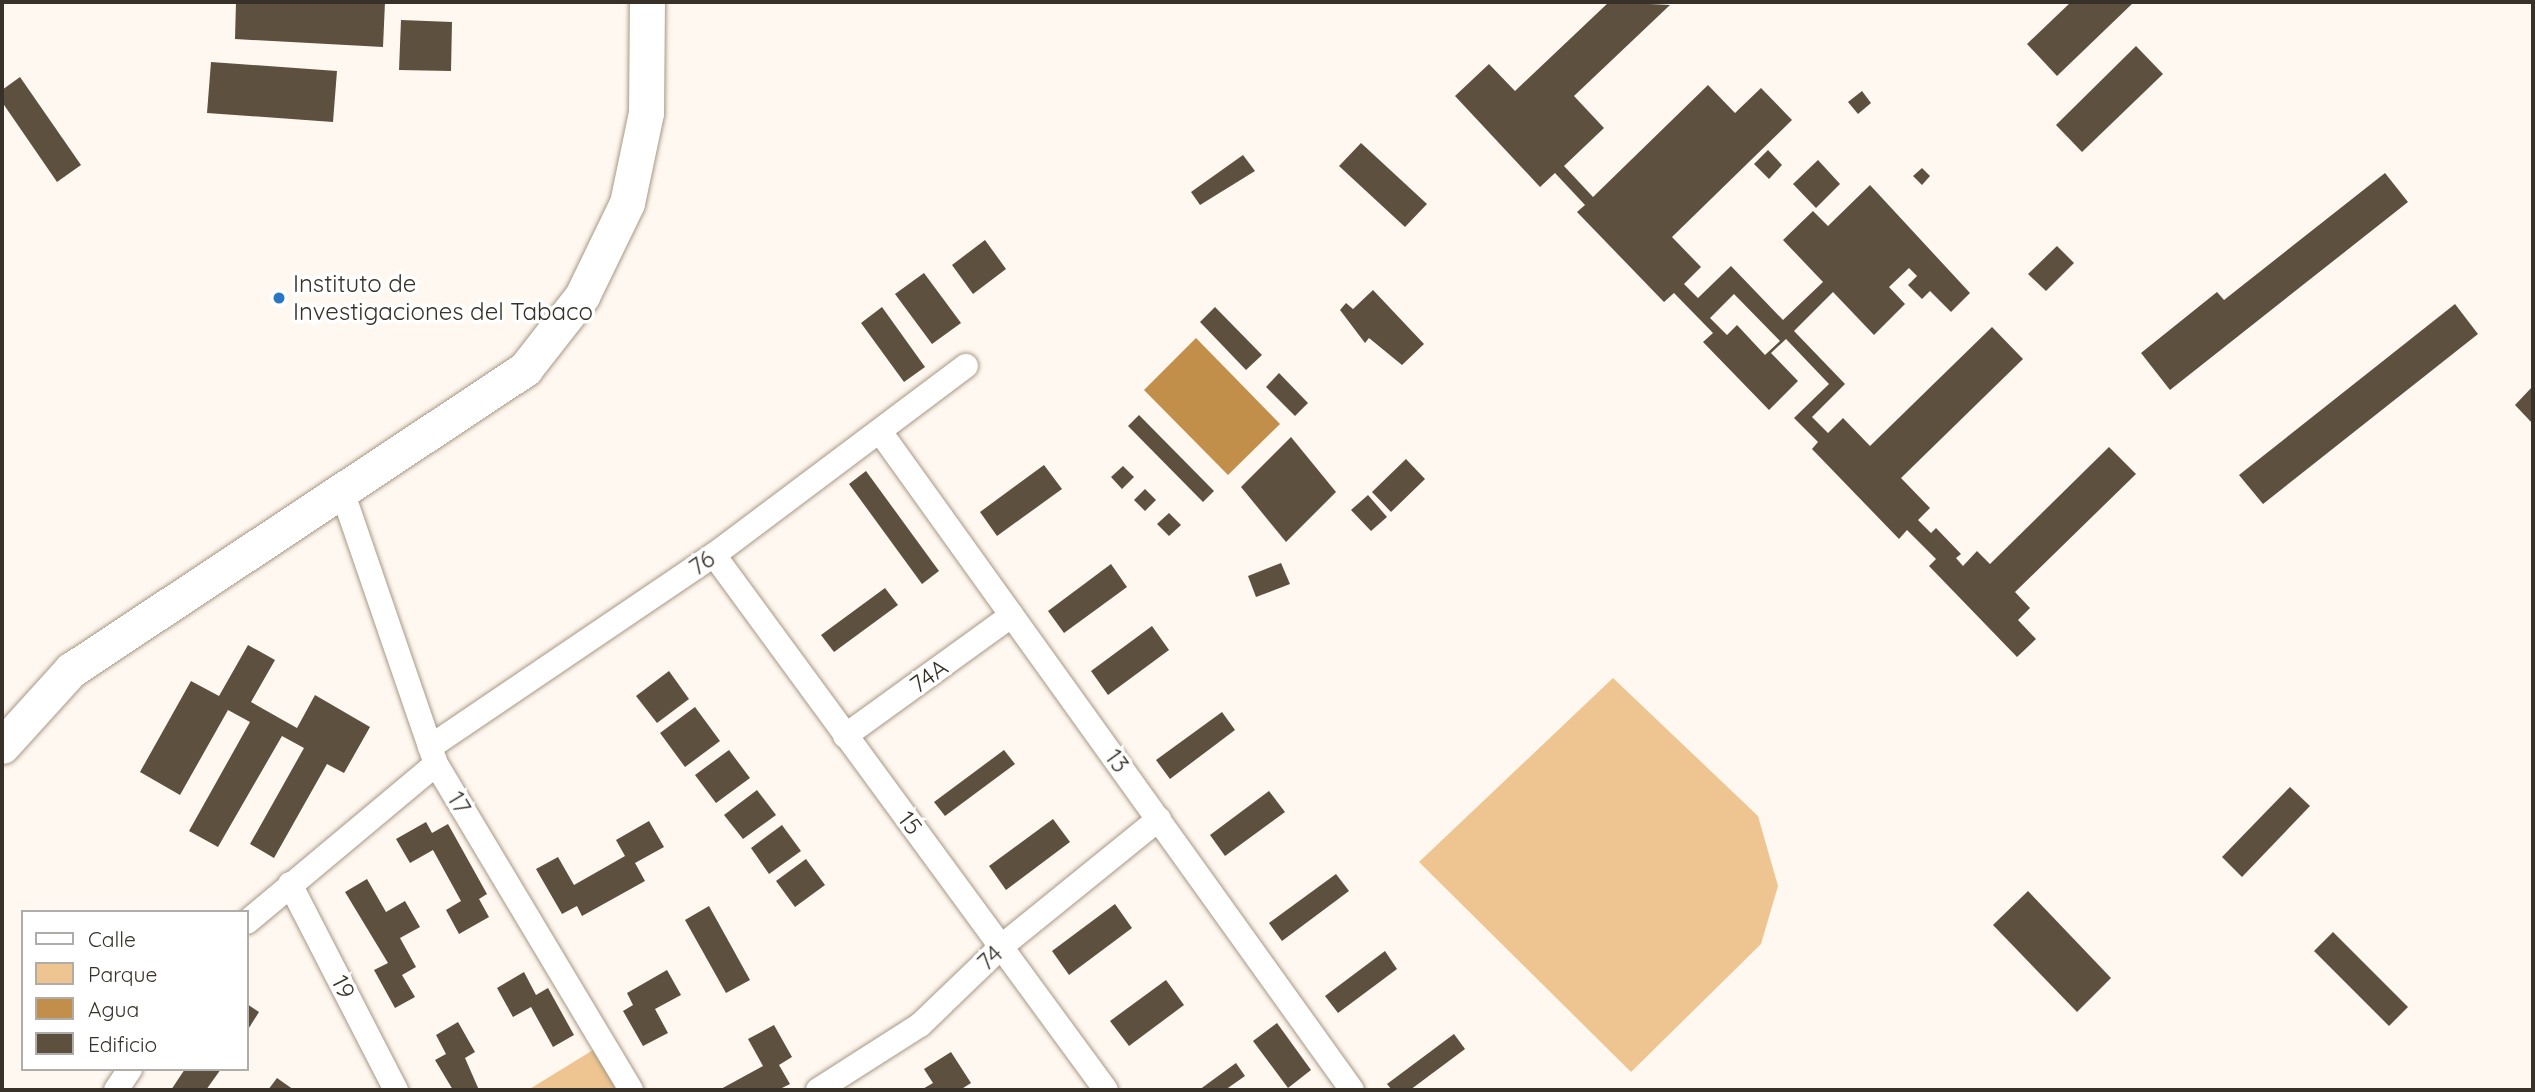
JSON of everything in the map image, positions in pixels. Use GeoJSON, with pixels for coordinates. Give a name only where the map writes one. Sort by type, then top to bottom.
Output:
{"type":"FeatureCollection","features":[{"type":"Feature","properties":{"kind":"street"},"geometry":{"type":"LineString","coordinates":[[2,746],[71,670],[525,369],[582,296],[627,203],[646,113],[647,2]]}},
{"type":"Feature","properties":{"kind":"street","name":"76"},"geometry":{"type":"LineString","coordinates":[[248,921],[433,756],[881,433],[966,366]]}},
{"type":"Feature","properties":{"kind":"street","name":"13"},"geometry":{"type":"LineString","coordinates":[[881,433],[1352,1090]]}},
{"type":"Feature","properties":{"kind":"street","name":"17"},"geometry":{"type":"LineString","coordinates":[[342,491],[433,756],[631,1090]]}},
{"type":"Feature","properties":{"kind":"street","name":"15"},"geometry":{"type":"LineString","coordinates":[[714,555],[1106,1090]]}},
{"type":"Feature","properties":{"kind":"street","name":"74A"},"geometry":{"type":"LineString","coordinates":[[845,736],[1012,615]]}},
{"type":"Feature","properties":{"kind":"street","name":"74"},"geometry":{"type":"LineString","coordinates":[[818,1090],[920,1025],[1002,946],[1159,819]]}},
{"type":"Feature","properties":{"kind":"street","name":"19"},"geometry":{"type":"LineString","coordinates":[[290,884],[396,1090]]}},
{"type":"Feature","properties":{"kind":"street"},"geometry":{"type":"LineString","coordinates":[[116,1090],[129,1071]]}},
{"type":"Feature","properties":{"kind":"green space"},"geometry":{"type":"Polygon","coordinates":[[[1613,678],[1758,816],[1778,886],[1761,944],[1631,1072],[1419,862],[1613,678]]]}},
{"type":"Feature","properties":{"kind":"green space"},"geometry":{"type":"Polygon","coordinates":[[[593,1050],[617,1090],[528,1090],[593,1050]]]}},
{"type":"Feature","properties":{"kind":"water"},"geometry":{"type":"Polygon","coordinates":[[[1196,338],[1280,424],[1228,475],[1144,390],[1196,338]]]}},
{"type":"Feature","properties":{"kind":"building"},"geometry":{"type":"Polygon","coordinates":[[[236,2],[385,2],[383,47],[235,39],[236,2]]]}},
{"type":"Feature","properties":{"kind":"building"},"geometry":{"type":"Polygon","coordinates":[[[1609,2],[1670,5],[1574,96],[1604,128],[1564,166],[1593,197],[1708,85],[1735,113],[1761,88],[1792,120],[1672,237],[1701,267],[1684,284],[1698,298],[1731,266],[1783,320],[1823,282],[1783,240],[1813,211],[1828,226],[1870,185],[1970,293],[1951,312],[1930,291],[1922,299],[1908,285],[1917,276],[1909,268],[1889,287],[1905,304],[1874,335],[1833,292],[1794,331],[1845,384],[1812,417],[1828,433],[1843,418],[1870,446],[1992,327],[2023,359],[1901,478],[1930,508],[1918,520],[1931,533],[1936,528],[1961,554],[1956,558],[1963,566],[1977,551],[1990,564],[2109,447],[2136,474],[2015,592],[2030,608],[2018,620],[2036,639],[2017,657],[1929,566],[1936,559],[1907,530],[1899,539],[1812,449],[1818,442],[1794,418],[1829,384],[1786,339],[1771,353],[1798,381],[1769,410],[1703,342],[1713,333],[1674,293],[1664,302],[1577,212],[1585,205],[1555,173],[1540,187],[1455,96],[1489,64],[1515,91],[1609,2]],[[1734,294],[1710,318],[1727,335],[1737,325],[1765,355],[1780,341],[1734,294]]]}},
{"type":"Feature","properties":{"kind":"building"},"geometry":{"type":"Polygon","coordinates":[[[2071,2],[2134,2],[2057,76],[2027,44],[2071,2]]]}},
{"type":"Feature","properties":{"kind":"building"},"geometry":{"type":"Polygon","coordinates":[[[401,20],[452,22],[451,71],[399,70],[401,20]]]}},
{"type":"Feature","properties":{"kind":"building"},"geometry":{"type":"Polygon","coordinates":[[[2136,46],[2163,74],[2082,152],[2056,125],[2136,46]]]}},
{"type":"Feature","properties":{"kind":"building"},"geometry":{"type":"Polygon","coordinates":[[[211,62],[337,71],[333,122],[207,113],[211,62]]]}},
{"type":"Feature","properties":{"kind":"building"},"geometry":{"type":"Polygon","coordinates":[[[20,77],[81,165],[57,182],[2,102],[2,90],[20,77]]]}},
{"type":"Feature","properties":{"kind":"building"},"geometry":{"type":"Polygon","coordinates":[[[1862,91],[1871,103],[1858,114],[1848,102],[1862,91]]]}},
{"type":"Feature","properties":{"kind":"building"},"geometry":{"type":"Polygon","coordinates":[[[1361,143],[1427,204],[1405,227],[1339,166],[1361,143]]]}},
{"type":"Feature","properties":{"kind":"building"},"geometry":{"type":"Polygon","coordinates":[[[1768,150],[1782,165],[1769,179],[1754,164],[1768,150]]]}},
{"type":"Feature","properties":{"kind":"building"},"geometry":{"type":"Polygon","coordinates":[[[1243,155],[1255,171],[1200,205],[1191,192],[1243,155]]]}},
{"type":"Feature","properties":{"kind":"building"},"geometry":{"type":"Polygon","coordinates":[[[1818,160],[1840,184],[1816,208],[1793,184],[1818,160]]]}},
{"type":"Feature","properties":{"kind":"building"},"geometry":{"type":"Polygon","coordinates":[[[1922,168],[1930,176],[1922,185],[1913,176],[1922,168]]]}},
{"type":"Feature","properties":{"kind":"building"},"geometry":{"type":"Polygon","coordinates":[[[2385,173],[2408,202],[2170,390],[2141,353],[2217,292],[2224,300],[2385,173]]]}},
{"type":"Feature","properties":{"kind":"building"},"geometry":{"type":"Polygon","coordinates":[[[985,240],[1006,269],[973,294],[952,265],[985,240]]]}},
{"type":"Feature","properties":{"kind":"building"},"geometry":{"type":"Polygon","coordinates":[[[2057,246],[2074,263],[2046,291],[2028,274],[2057,246]]]}},
{"type":"Feature","properties":{"kind":"building"},"geometry":{"type":"Polygon","coordinates":[[[924,273],[961,323],[932,344],[895,294],[924,273]]]}},
{"type":"Feature","properties":{"kind":"building"},"geometry":{"type":"Polygon","coordinates":[[[1373,290],[1424,344],[1402,365],[1369,338],[1365,343],[1340,310],[1346,303],[1353,309],[1373,290]]]}},
{"type":"Feature","properties":{"kind":"building"},"geometry":{"type":"Polygon","coordinates":[[[2455,304],[2478,334],[2263,504],[2239,475],[2455,304]]]}},
{"type":"Feature","properties":{"kind":"building"},"geometry":{"type":"Polygon","coordinates":[[[882,307],[925,367],[904,382],[861,323],[882,307]]]}},
{"type":"Feature","properties":{"kind":"building"},"geometry":{"type":"Polygon","coordinates":[[[1215,307],[1262,355],[1246,370],[1200,322],[1215,307]]]}},
{"type":"Feature","properties":{"kind":"building"},"geometry":{"type":"Polygon","coordinates":[[[1279,373],[1308,403],[1295,416],[1266,387],[1279,373]]]}},
{"type":"Feature","properties":{"kind":"building"},"geometry":{"type":"Polygon","coordinates":[[[2533,386],[2533,424],[2515,405],[2533,386]]]}},
{"type":"Feature","properties":{"kind":"building"},"geometry":{"type":"Polygon","coordinates":[[[1139,415],[1214,491],[1203,502],[1128,426],[1139,415]]]}},
{"type":"Feature","properties":{"kind":"building"},"geometry":{"type":"Polygon","coordinates":[[[1291,437],[1336,492],[1286,542],[1241,487],[1291,437]]]}},
{"type":"Feature","properties":{"kind":"building"},"geometry":{"type":"Polygon","coordinates":[[[1406,459],[1425,479],[1391,512],[1372,492],[1406,459]]]}},
{"type":"Feature","properties":{"kind":"building"},"geometry":{"type":"Polygon","coordinates":[[[1044,465],[1062,489],[997,536],[980,512],[1044,465]]]}},
{"type":"Feature","properties":{"kind":"building"},"geometry":{"type":"Polygon","coordinates":[[[1123,466],[1134,477],[1122,489],[1111,477],[1123,466]]]}},
{"type":"Feature","properties":{"kind":"building"},"geometry":{"type":"Polygon","coordinates":[[[866,471],[939,571],[922,584],[849,484],[866,471]]]}},
{"type":"Feature","properties":{"kind":"building"},"geometry":{"type":"Polygon","coordinates":[[[1145,489],[1156,500],[1145,511],[1134,500],[1145,489]]]}},
{"type":"Feature","properties":{"kind":"building"},"geometry":{"type":"Polygon","coordinates":[[[1368,495],[1387,517],[1371,531],[1351,510],[1368,495]]]}},
{"type":"Feature","properties":{"kind":"building"},"geometry":{"type":"Polygon","coordinates":[[[1169,513],[1181,525],[1169,536],[1157,524],[1169,513]]]}},
{"type":"Feature","properties":{"kind":"building"},"geometry":{"type":"Polygon","coordinates":[[[1281,563],[1290,584],[1256,597],[1248,576],[1281,563]]]}},
{"type":"Feature","properties":{"kind":"building"},"geometry":{"type":"Polygon","coordinates":[[[1111,564],[1127,587],[1064,633],[1048,611],[1111,564]]]}},
{"type":"Feature","properties":{"kind":"building"},"geometry":{"type":"Polygon","coordinates":[[[885,588],[898,605],[834,652],[821,635],[885,588]]]}},
{"type":"Feature","properties":{"kind":"building"},"geometry":{"type":"Polygon","coordinates":[[[1152,626],[1169,650],[1108,695],[1091,671],[1152,626]]]}},
{"type":"Feature","properties":{"kind":"building"},"geometry":{"type":"Polygon","coordinates":[[[248,645],[275,660],[251,702],[297,728],[315,695],[370,727],[344,773],[327,764],[274,858],[250,844],[304,748],[282,736],[218,847],[189,831],[250,722],[228,710],[180,795],[140,772],[191,681],[219,696],[248,645]]]}},
{"type":"Feature","properties":{"kind":"building"},"geometry":{"type":"Polygon","coordinates":[[[669,671],[689,699],[657,723],[636,696],[669,671]]]}},
{"type":"Feature","properties":{"kind":"building"},"geometry":{"type":"Polygon","coordinates":[[[695,707],[720,741],[685,767],[660,733],[695,707]]]}},
{"type":"Feature","properties":{"kind":"building"},"geometry":{"type":"Polygon","coordinates":[[[1222,712],[1235,730],[1170,779],[1156,760],[1222,712]]]}},
{"type":"Feature","properties":{"kind":"building"},"geometry":{"type":"Polygon","coordinates":[[[729,750],[750,778],[716,803],[695,775],[729,750]]]}},
{"type":"Feature","properties":{"kind":"building"},"geometry":{"type":"Polygon","coordinates":[[[1004,750],[1015,764],[945,816],[934,802],[1004,750]]]}},
{"type":"Feature","properties":{"kind":"building"},"geometry":{"type":"Polygon","coordinates":[[[2290,787],[2310,806],[2242,877],[2222,857],[2290,787]]]}},
{"type":"Feature","properties":{"kind":"building"},"geometry":{"type":"Polygon","coordinates":[[[757,790],[776,815],[743,839],[724,815],[757,790]]]}},
{"type":"Feature","properties":{"kind":"building"},"geometry":{"type":"Polygon","coordinates":[[[1269,791],[1285,812],[1225,856],[1210,835],[1269,791]]]}},
{"type":"Feature","properties":{"kind":"building"},"geometry":{"type":"Polygon","coordinates":[[[1053,819],[1070,842],[1006,890],[989,866],[1053,819]]]}},
{"type":"Feature","properties":{"kind":"building"},"geometry":{"type":"Polygon","coordinates":[[[649,821],[664,847],[635,863],[645,881],[582,916],[577,906],[562,914],[536,869],[558,857],[574,885],[625,856],[616,840],[649,821]]]}},
{"type":"Feature","properties":{"kind":"building"},"geometry":{"type":"Polygon","coordinates":[[[426,822],[432,833],[448,824],[487,894],[479,899],[489,917],[459,934],[446,910],[461,901],[433,850],[410,863],[396,839],[426,822]]]}},
{"type":"Feature","properties":{"kind":"building"},"geometry":{"type":"Polygon","coordinates":[[[782,825],[801,851],[769,874],[751,848],[782,825]]]}},
{"type":"Feature","properties":{"kind":"building"},"geometry":{"type":"Polygon","coordinates":[[[806,859],[825,885],[795,907],[776,881],[806,859]]]}},
{"type":"Feature","properties":{"kind":"building"},"geometry":{"type":"Polygon","coordinates":[[[1336,874],[1349,891],[1282,941],[1269,923],[1336,874]]]}},
{"type":"Feature","properties":{"kind":"building"},"geometry":{"type":"Polygon","coordinates":[[[367,879],[386,912],[405,901],[420,927],[400,938],[416,967],[402,975],[415,997],[395,1008],[374,970],[388,963],[345,892],[367,879]]]}},
{"type":"Feature","properties":{"kind":"building"},"geometry":{"type":"Polygon","coordinates":[[[2028,891],[2111,978],[2077,1012],[1993,925],[2028,891]]]}},
{"type":"Feature","properties":{"kind":"building"},"geometry":{"type":"Polygon","coordinates":[[[1115,904],[1132,928],[1069,975],[1052,951],[1115,904]]]}},
{"type":"Feature","properties":{"kind":"building"},"geometry":{"type":"Polygon","coordinates":[[[709,906],[750,980],[726,993],[685,920],[709,906]]]}},
{"type":"Feature","properties":{"kind":"building"},"geometry":{"type":"Polygon","coordinates":[[[2333,932],[2408,1007],[2389,1026],[2314,951],[2333,932]]]}},
{"type":"Feature","properties":{"kind":"building"},"geometry":{"type":"Polygon","coordinates":[[[1385,951],[1397,969],[1338,1013],[1325,996],[1385,951]]]}},
{"type":"Feature","properties":{"kind":"building"},"geometry":{"type":"Polygon","coordinates":[[[667,970],[681,995],[655,1009],[668,1033],[643,1046],[623,1011],[633,1005],[627,993],[667,970]]]}},
{"type":"Feature","properties":{"kind":"building"},"geometry":{"type":"Polygon","coordinates":[[[524,972],[536,995],[548,988],[574,1035],[553,1047],[531,1007],[513,1017],[497,988],[524,972]]]}},
{"type":"Feature","properties":{"kind":"building"},"geometry":{"type":"Polygon","coordinates":[[[1166,980],[1184,1005],[1129,1046],[1110,1021],[1166,980]]]}},
{"type":"Feature","properties":{"kind":"building"},"geometry":{"type":"Polygon","coordinates":[[[248,1005],[259,1012],[248,1029],[248,1005]]]}},
{"type":"Feature","properties":{"kind":"building"},"geometry":{"type":"Polygon","coordinates":[[[458,1022],[475,1052],[465,1058],[479,1090],[453,1090],[435,1060],[446,1054],[436,1035],[458,1022]]]}},
{"type":"Feature","properties":{"kind":"building"},"geometry":{"type":"Polygon","coordinates":[[[1277,1023],[1311,1070],[1288,1088],[1253,1041],[1277,1023]]]}},
{"type":"Feature","properties":{"kind":"building"},"geometry":{"type":"Polygon","coordinates":[[[774,1025],[792,1057],[779,1065],[790,1084],[778,1090],[719,1090],[763,1066],[748,1039],[774,1025]]]}},
{"type":"Feature","properties":{"kind":"building"},"geometry":{"type":"Polygon","coordinates":[[[1454,1034],[1465,1049],[1410,1090],[1392,1090],[1387,1084],[1454,1034]]]}},
{"type":"Feature","properties":{"kind":"building"},"geometry":{"type":"Polygon","coordinates":[[[951,1052],[971,1083],[960,1090],[921,1090],[933,1083],[924,1069],[951,1052]]]}},
{"type":"Feature","properties":{"kind":"building"},"geometry":{"type":"Polygon","coordinates":[[[1236,1063],[1245,1076],[1225,1090],[1199,1090],[1236,1063]]]}},
{"type":"Feature","properties":{"kind":"building"},"geometry":{"type":"Polygon","coordinates":[[[184,1071],[220,1071],[206,1090],[171,1090],[184,1071]]]}},
{"type":"Feature","properties":{"kind":"building"},"geometry":{"type":"Polygon","coordinates":[[[277,1078],[294,1090],[268,1090],[277,1078]]]}},
{"type":"Feature","properties":{"kind":"place","name":"Instituto de Investigaciones del Tabaco"},"geometry":{"type":"Point","coordinates":[279,298]}}]}
